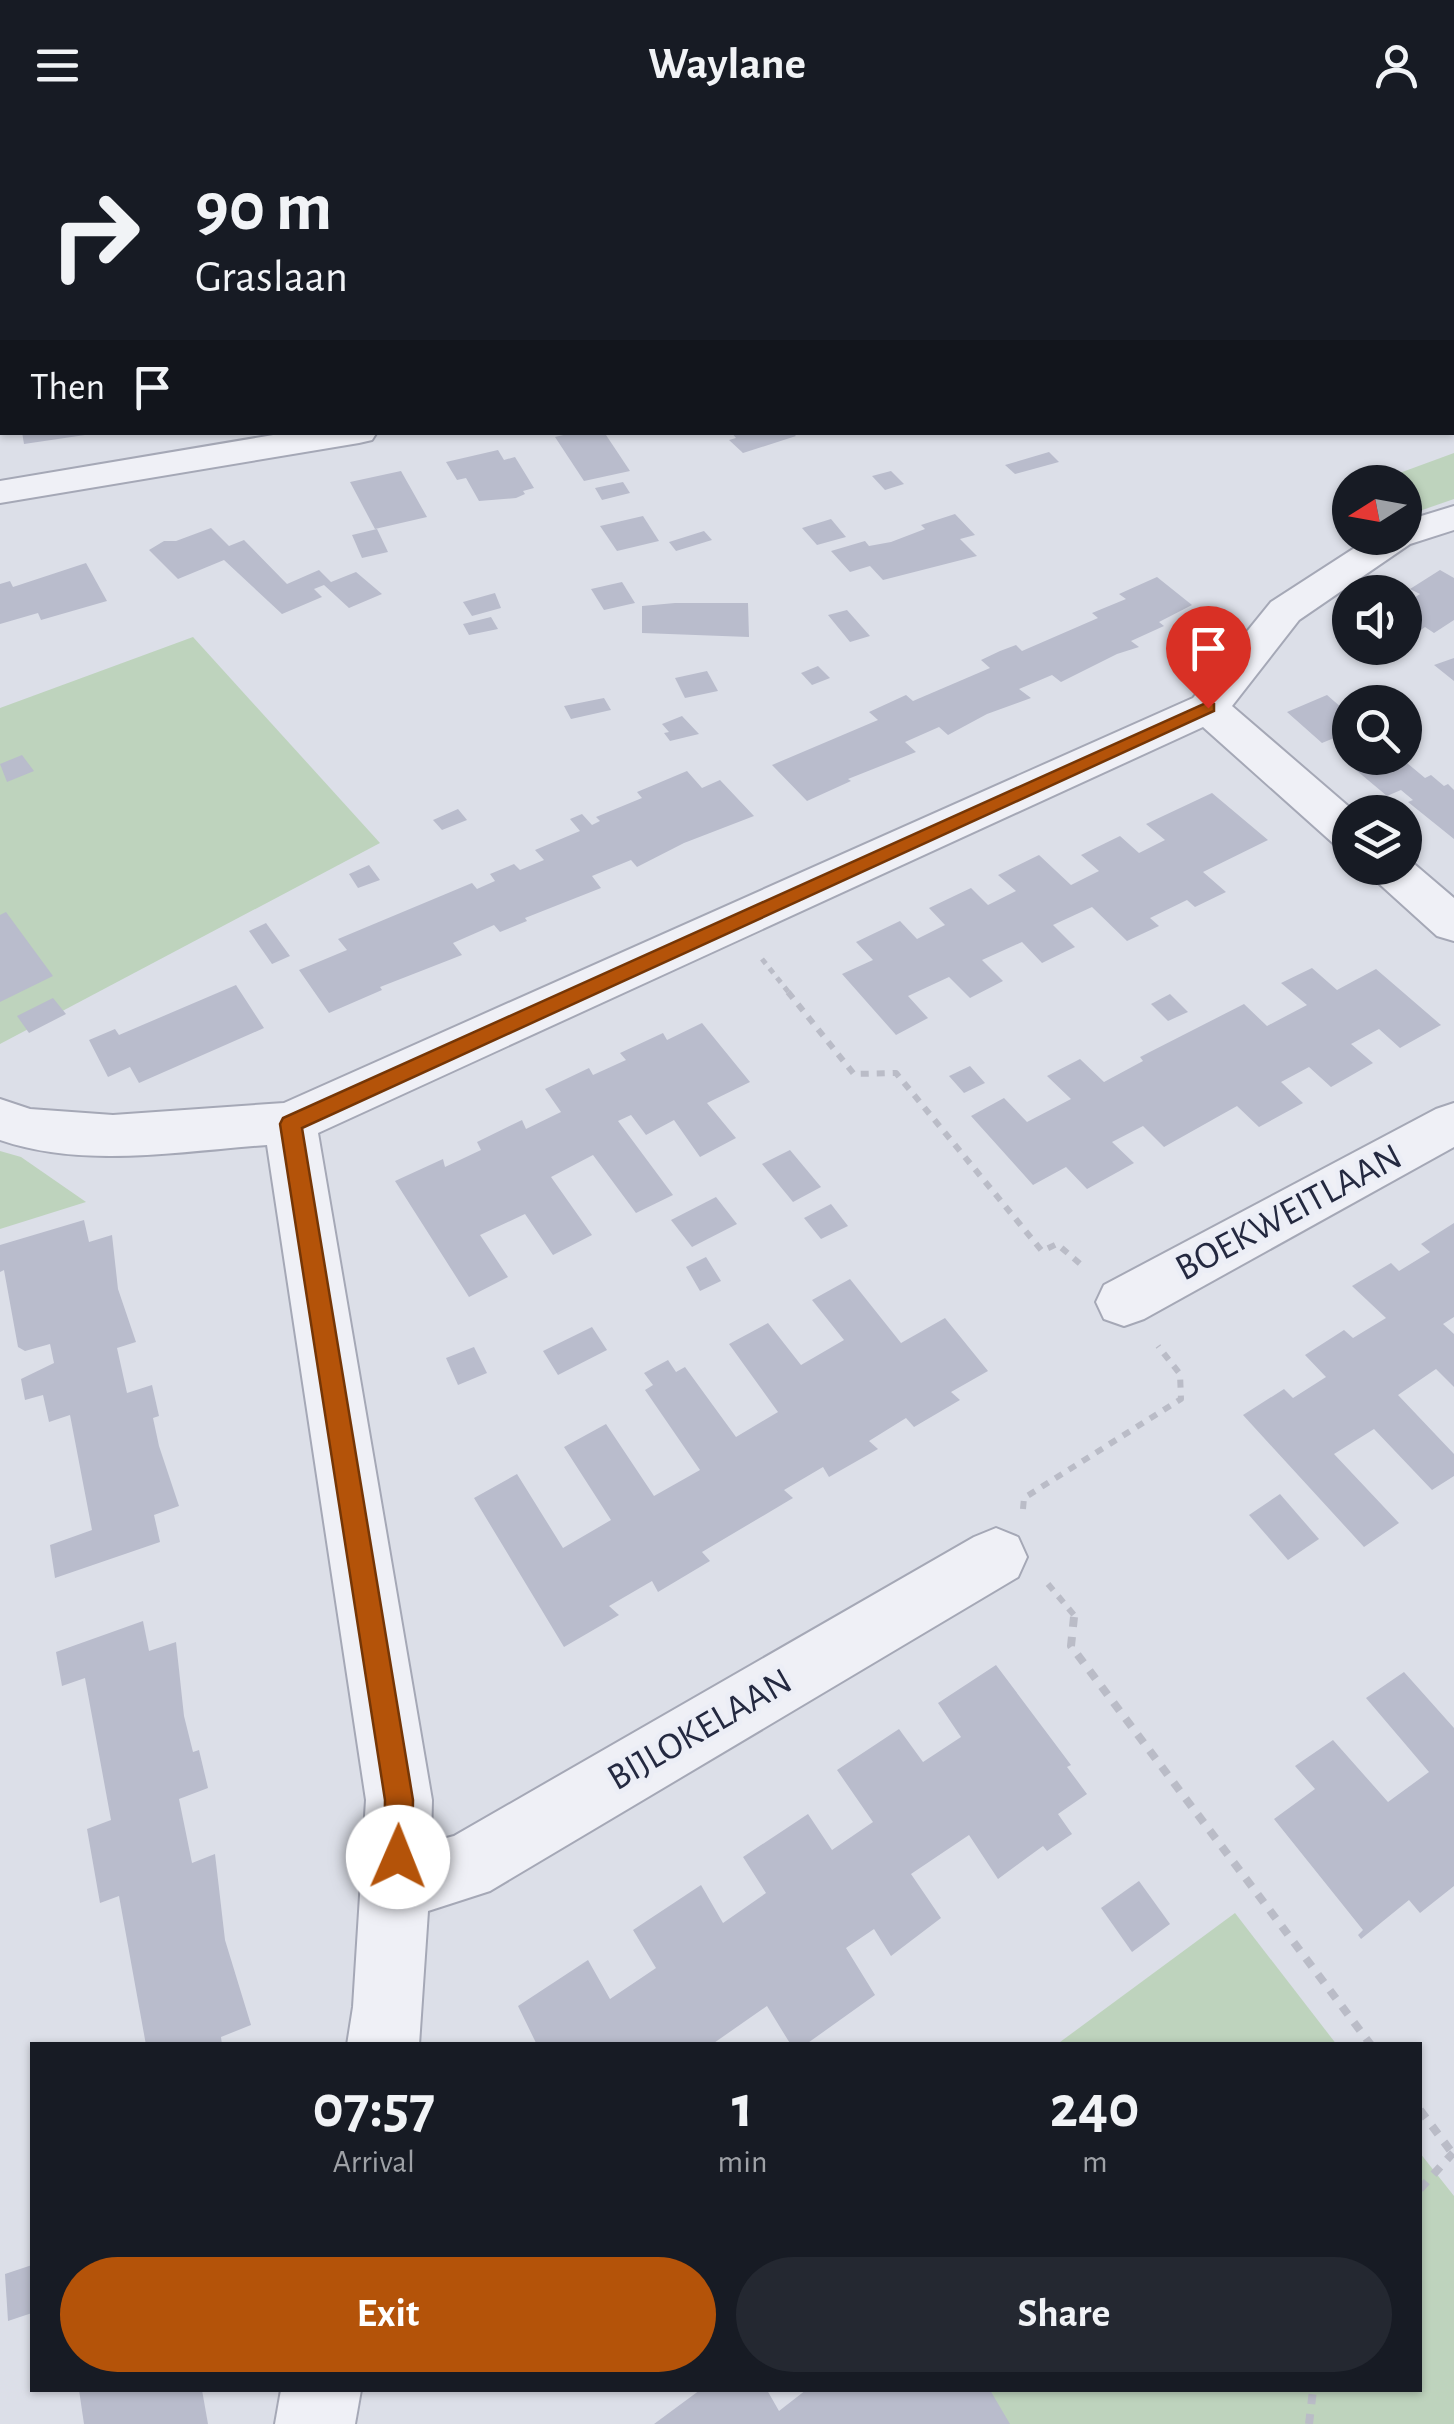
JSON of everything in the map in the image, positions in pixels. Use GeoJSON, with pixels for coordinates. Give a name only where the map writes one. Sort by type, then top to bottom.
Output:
{"type":"FeatureCollection","features":[{"type":"Feature","properties":{"kind":"street"},"geometry":{"type":"LineString","coordinates":[[0,492],[341,435]]}},
{"type":"Feature","properties":{"kind":"street"},"geometry":{"type":"LineString","coordinates":[[1422,528],[1454,517]]}},
{"type":"Feature","properties":{"kind":"street"},"geometry":{"type":"LineString","coordinates":[[0,1119],[29,1129],[112,1135],[290,1124],[1208,708],[1285,611],[1369,555]]}},
{"type":"Feature","properties":{"kind":"street"},"geometry":{"type":"LineString","coordinates":[[1208,708],[1332,816]]}},
{"type":"Feature","properties":{"kind":"street"},"geometry":{"type":"LineString","coordinates":[[1409,885],[1454,924]]}},
{"type":"Feature","properties":{"kind":"street","name":"BOEKWEITLAAN"},"geometry":{"type":"LineString","coordinates":[[1124,1302],[1454,1123]]}},
{"type":"Feature","properties":{"kind":"street"},"geometry":{"type":"LineString","coordinates":[[290,1124],[399,1800],[390,2006],[383,2042]]}},
{"type":"Feature","properties":{"kind":"street","name":"BIJLOKELAAN"},"geometry":{"type":"LineString","coordinates":[[398,1885],[466,1867],[1007,1553]]}},
{"type":"Feature","properties":{"kind":"street"},"geometry":{"type":"LineString","coordinates":[[315,2424],[321,2392]]}},
{"type":"Feature","properties":{"kind":"path"},"geometry":{"type":"LineString","coordinates":[[733,923],[854,1074],[896,1073],[1042,1251],[1057,1244],[1124,1302],[1180,1374],[1181,1399],[1024,1498],[1007,1553],[1074,1615],[1071,1646],[1369,2042]]}},
{"type":"Feature","properties":{"kind":"path"},"geometry":{"type":"LineString","coordinates":[[1422,2113],[1454,2153],[1422,2187]]}},
{"type":"Feature","properties":{"kind":"path"},"geometry":{"type":"LineString","coordinates":[[1309,2424],[1314,2392]]}},
{"type":"Feature","properties":{"kind":"green space"},"geometry":{"type":"Polygon","coordinates":[[[1454,453],[1454,499],[1422,510],[1421,465],[1454,453]]]}},
{"type":"Feature","properties":{"kind":"green space"},"geometry":{"type":"Polygon","coordinates":[[[193,637],[380,843],[0,1044],[0,708],[193,637]]]}},
{"type":"Feature","properties":{"kind":"green space"},"geometry":{"type":"Polygon","coordinates":[[[0,1151],[21,1157],[86,1202],[0,1229],[0,1151]]]}},
{"type":"Feature","properties":{"kind":"green space"},"geometry":{"type":"Polygon","coordinates":[[[1235,1913],[1335,2042],[1060,2042],[1235,1913]]]}},
{"type":"Feature","properties":{"kind":"green space"},"geometry":{"type":"Polygon","coordinates":[[[1422,2156],[1454,2196],[1454,2424],[989,2424],[973,2392],[1422,2392],[1422,2156]]]}},
{"type":"Feature","properties":{"kind":"building"},"geometry":{"type":"Polygon","coordinates":[[[22,435],[85,435],[24,444],[22,435]]]}},
{"type":"Feature","properties":{"kind":"building"},"geometry":{"type":"Polygon","coordinates":[[[606,435],[630,471],[584,481],[555,437],[606,435]]]}},
{"type":"Feature","properties":{"kind":"building"},"geometry":{"type":"Polygon","coordinates":[[[734,435],[796,436],[743,453],[729,440],[736,438],[734,435]]]}},
{"type":"Feature","properties":{"kind":"building"},"geometry":{"type":"Polygon","coordinates":[[[498,450],[504,460],[515,457],[534,488],[516,498],[479,501],[466,478],[457,480],[446,462],[498,450]]]}},
{"type":"Feature","properties":{"kind":"building"},"geometry":{"type":"Polygon","coordinates":[[[1049,452],[1059,462],[1015,474],[1005,465],[1049,452]]]}},
{"type":"Feature","properties":{"kind":"building"},"geometry":{"type":"Polygon","coordinates":[[[401,471],[427,517],[375,529],[350,482],[401,471]]]}},
{"type":"Feature","properties":{"kind":"building"},"geometry":{"type":"Polygon","coordinates":[[[891,471],[904,484],[885,490],[872,476],[891,471]]]}},
{"type":"Feature","properties":{"kind":"building"},"geometry":{"type":"Polygon","coordinates":[[[623,482],[630,493],[602,500],[595,488],[623,482]]]}},
{"type":"Feature","properties":{"kind":"building"},"geometry":{"type":"Polygon","coordinates":[[[955,514],[975,535],[960,539],[977,556],[883,580],[870,566],[850,572],[831,551],[865,541],[869,546],[891,542],[925,529],[921,525],[955,514]]]}},
{"type":"Feature","properties":{"kind":"building"},"geometry":{"type":"Polygon","coordinates":[[[643,516],[659,541],[617,551],[600,526],[643,516]]]}},
{"type":"Feature","properties":{"kind":"building"},"geometry":{"type":"Polygon","coordinates":[[[831,519],[846,537],[817,545],[802,528],[831,519]]]}},
{"type":"Feature","properties":{"kind":"building"},"geometry":{"type":"Polygon","coordinates":[[[211,528],[229,546],[244,540],[287,584],[319,570],[331,582],[356,572],[382,594],[349,608],[324,585],[314,589],[322,597],[282,614],[224,560],[178,579],[149,550],[164,541],[176,541],[211,528]]]}},
{"type":"Feature","properties":{"kind":"building"},"geometry":{"type":"Polygon","coordinates":[[[377,529],[388,552],[362,558],[352,535],[377,529]]]}},
{"type":"Feature","properties":{"kind":"building"},"geometry":{"type":"Polygon","coordinates":[[[704,531],[712,540],[676,551],[669,542],[704,531]]]}},
{"type":"Feature","properties":{"kind":"building"},"geometry":{"type":"Polygon","coordinates":[[[86,563],[107,601],[41,620],[38,613],[0,624],[0,584],[10,581],[13,587],[86,563]]]}},
{"type":"Feature","properties":{"kind":"building"},"geometry":{"type":"Polygon","coordinates":[[[1440,570],[1454,578],[1454,620],[1434,633],[1422,629],[1422,581],[1440,570]]]}},
{"type":"Feature","properties":{"kind":"building"},"geometry":{"type":"Polygon","coordinates":[[[1157,577],[1192,605],[1159,622],[1164,626],[1131,641],[1139,647],[1061,682],[1052,675],[1019,689],[1031,698],[987,714],[948,735],[939,727],[905,742],[916,752],[848,779],[851,781],[807,801],[772,765],[878,720],[869,712],[906,695],[913,701],[990,668],[981,660],[1000,651],[1016,645],[1022,651],[1098,618],[1092,613],[1126,599],[1119,594],[1157,577]]]}},
{"type":"Feature","properties":{"kind":"building"},"geometry":{"type":"Polygon","coordinates":[[[622,582],[635,603],[604,610],[591,589],[622,582]]]}},
{"type":"Feature","properties":{"kind":"building"},"geometry":{"type":"Polygon","coordinates":[[[495,593],[501,608],[472,616],[463,602],[495,593]]]}},
{"type":"Feature","properties":{"kind":"building"},"geometry":{"type":"Polygon","coordinates":[[[748,603],[749,637],[642,633],[642,606],[748,603]]]}},
{"type":"Feature","properties":{"kind":"building"},"geometry":{"type":"Polygon","coordinates":[[[847,610],[870,636],[850,642],[828,615],[847,610]]]}},
{"type":"Feature","properties":{"kind":"building"},"geometry":{"type":"Polygon","coordinates":[[[491,617],[498,629],[469,635],[463,624],[491,617]]]}},
{"type":"Feature","properties":{"kind":"building"},"geometry":{"type":"Polygon","coordinates":[[[1454,658],[1454,681],[1434,665],[1454,658]]]}},
{"type":"Feature","properties":{"kind":"building"},"geometry":{"type":"Polygon","coordinates":[[[818,666],[830,678],[812,685],[801,673],[818,666]]]}},
{"type":"Feature","properties":{"kind":"building"},"geometry":{"type":"Polygon","coordinates":[[[707,671],[718,691],[685,698],[675,678],[707,671]]]}},
{"type":"Feature","properties":{"kind":"building"},"geometry":{"type":"Polygon","coordinates":[[[1327,695],[1332,699],[1332,739],[1322,743],[1287,712],[1327,695]]]}},
{"type":"Feature","properties":{"kind":"building"},"geometry":{"type":"Polygon","coordinates":[[[604,698],[611,710],[571,719],[564,706],[604,698]]]}},
{"type":"Feature","properties":{"kind":"building"},"geometry":{"type":"Polygon","coordinates":[[[682,716],[699,734],[670,741],[662,724],[682,716]]]}},
{"type":"Feature","properties":{"kind":"building"},"geometry":{"type":"Polygon","coordinates":[[[22,755],[34,771],[7,782],[0,764],[22,755]]]}},
{"type":"Feature","properties":{"kind":"building"},"geometry":{"type":"Polygon","coordinates":[[[687,771],[702,788],[720,780],[754,816],[684,843],[637,867],[631,860],[592,876],[601,888],[500,932],[494,925],[453,943],[462,955],[380,987],[382,990],[329,1013],[299,970],[347,950],[338,939],[472,883],[477,889],[495,881],[490,874],[514,864],[520,870],[544,860],[535,850],[580,831],[570,819],[582,814],[592,825],[600,821],[596,817],[642,798],[637,792],[687,771]]]}},
{"type":"Feature","properties":{"kind":"building"},"geometry":{"type":"Polygon","coordinates":[[[1362,775],[1431,775],[1444,786],[1448,784],[1454,790],[1454,839],[1422,813],[1422,795],[1407,795],[1401,790],[1386,795],[1362,775]]]}},
{"type":"Feature","properties":{"kind":"building"},"geometry":{"type":"Polygon","coordinates":[[[1212,793],[1268,840],[1203,872],[1226,892],[1195,907],[1187,900],[1150,918],[1159,926],[1127,941],[1092,907],[1053,925],[1075,947],[1042,963],[1022,942],[982,960],[1003,981],[970,998],[949,977],[908,996],[928,1018],[896,1035],[842,974],[873,960],[856,942],[900,921],[917,939],[945,925],[929,908],[971,888],[988,905],[1016,891],[998,875],[1039,855],[1071,885],[1099,871],[1081,855],[1120,836],[1139,853],[1165,840],[1146,824],[1212,793]]]}},
{"type":"Feature","properties":{"kind":"building"},"geometry":{"type":"Polygon","coordinates":[[[458,809],[467,820],[442,830],[433,820],[458,809]]]}},
{"type":"Feature","properties":{"kind":"building"},"geometry":{"type":"Polygon","coordinates":[[[369,865],[380,880],[358,888],[349,874],[369,865]]]}},
{"type":"Feature","properties":{"kind":"building"},"geometry":{"type":"Polygon","coordinates":[[[6,912],[53,976],[0,1002],[0,915],[6,912]]]}},
{"type":"Feature","properties":{"kind":"building"},"geometry":{"type":"Polygon","coordinates":[[[266,923],[290,956],[272,964],[249,931],[266,923]]]}},
{"type":"Feature","properties":{"kind":"building"},"geometry":{"type":"Polygon","coordinates":[[[1312,968],[1337,990],[1376,969],[1441,1025],[1400,1048],[1379,1029],[1351,1044],[1373,1063],[1331,1087],[1309,1067],[1281,1082],[1303,1103],[1259,1127],[1237,1106],[1164,1147],[1143,1126],[1112,1142],[1134,1163],[1087,1189],[1066,1167],[1033,1185],[971,1116],[1004,1098],[1027,1122],[1071,1099],[1047,1076],[1080,1059],[1104,1082],[1143,1061],[1140,1057],[1244,1004],[1267,1026],[1307,1005],[1281,983],[1312,968]]]}},
{"type":"Feature","properties":{"kind":"building"},"geometry":{"type":"Polygon","coordinates":[[[236,985],[264,1028],[139,1083],[130,1067],[108,1077],[89,1040],[115,1029],[119,1035],[236,985]]]}},
{"type":"Feature","properties":{"kind":"building"},"geometry":{"type":"Polygon","coordinates":[[[1170,994],[1188,1012],[1168,1021],[1151,1004],[1170,994]]]}},
{"type":"Feature","properties":{"kind":"building"},"geometry":{"type":"Polygon","coordinates":[[[53,998],[66,1014],[29,1033],[17,1016],[53,998]]]}},
{"type":"Feature","properties":{"kind":"building"},"geometry":{"type":"Polygon","coordinates":[[[702,1023],[750,1082],[707,1103],[736,1138],[700,1157],[674,1120],[646,1135],[631,1115],[618,1121],[673,1195],[636,1213],[593,1155],[551,1177],[592,1235],[553,1255],[525,1214],[480,1235],[508,1277],[469,1297],[395,1181],[443,1159],[445,1167],[481,1150],[477,1142],[522,1120],[526,1129],[561,1112],[545,1089],[589,1068],[593,1075],[626,1060],[620,1053],[663,1033],[667,1040],[702,1023]]]}},
{"type":"Feature","properties":{"kind":"building"},"geometry":{"type":"Polygon","coordinates":[[[970,1066],[985,1083],[964,1093],[949,1076],[970,1066]]]}},
{"type":"Feature","properties":{"kind":"building"},"geometry":{"type":"Polygon","coordinates":[[[790,1150],[821,1187],[793,1202],[762,1164],[790,1150]]]}},
{"type":"Feature","properties":{"kind":"building"},"geometry":{"type":"Polygon","coordinates":[[[716,1197],[737,1224],[692,1247],[671,1220],[716,1197]]]}},
{"type":"Feature","properties":{"kind":"building"},"geometry":{"type":"Polygon","coordinates":[[[831,1204],[848,1226],[821,1239],[804,1218],[831,1204]]]}},
{"type":"Feature","properties":{"kind":"building"},"geometry":{"type":"Polygon","coordinates":[[[84,1220],[89,1242],[112,1235],[118,1289],[136,1342],[117,1348],[127,1393],[152,1385],[159,1416],[153,1418],[159,1446],[179,1506],[154,1515],[160,1542],[55,1578],[50,1545],[92,1530],[70,1415],[49,1422],[43,1395],[25,1400],[21,1379],[54,1363],[50,1344],[25,1351],[18,1347],[4,1270],[0,1272],[0,1245],[84,1220]]]}},
{"type":"Feature","properties":{"kind":"building"},"geometry":{"type":"Polygon","coordinates":[[[1454,1223],[1454,1317],[1443,1324],[1454,1334],[1454,1387],[1436,1369],[1398,1395],[1454,1454],[1454,1476],[1432,1490],[1374,1429],[1334,1454],[1399,1523],[1364,1547],[1243,1415],[1284,1389],[1293,1398],[1326,1377],[1305,1355],[1344,1330],[1353,1338],[1386,1318],[1352,1286],[1391,1263],[1399,1271],[1430,1252],[1421,1244],[1454,1223]]]}},
{"type":"Feature","properties":{"kind":"building"},"geometry":{"type":"Polygon","coordinates":[[[706,1257],[721,1281],[700,1291],[686,1267],[706,1257]]]}},
{"type":"Feature","properties":{"kind":"building"},"geometry":{"type":"Polygon","coordinates":[[[850,1279],[901,1343],[945,1318],[988,1371],[951,1392],[960,1400],[914,1427],[906,1418],[869,1441],[878,1449],[829,1477],[823,1467],[784,1490],[793,1498],[702,1552],[710,1561],[658,1592],[652,1581],[609,1606],[619,1615],[564,1647],[474,1498],[517,1474],[563,1548],[611,1520],[564,1447],[606,1424],[654,1496],[700,1470],[645,1390],[653,1385],[644,1373],[668,1360],[676,1372],[685,1367],[736,1437],[778,1412],[729,1344],[768,1323],[801,1365],[844,1340],[812,1300],[850,1279]]]}},
{"type":"Feature","properties":{"kind":"building"},"geometry":{"type":"Polygon","coordinates":[[[592,1327],[607,1350],[558,1375],[543,1351],[592,1327]]]}},
{"type":"Feature","properties":{"kind":"building"},"geometry":{"type":"Polygon","coordinates":[[[474,1347],[487,1373],[458,1385],[446,1358],[474,1347]]]}},
{"type":"Feature","properties":{"kind":"building"},"geometry":{"type":"Polygon","coordinates":[[[1280,1494],[1319,1539],[1288,1560],[1249,1515],[1280,1494]]]}},
{"type":"Feature","properties":{"kind":"building"},"geometry":{"type":"Polygon","coordinates":[[[143,1621],[149,1651],[176,1642],[184,1716],[193,1752],[199,1750],[208,1788],[179,1799],[192,1863],[215,1854],[225,1940],[251,2025],[221,2037],[222,2042],[145,2042],[119,1896],[100,1903],[87,1829],[111,1820],[85,1678],[62,1686],[56,1652],[143,1621]]]}},
{"type":"Feature","properties":{"kind":"building"},"geometry":{"type":"Polygon","coordinates":[[[996,1665],[1071,1765],[1067,1767],[1087,1794],[1058,1814],[1072,1834],[1047,1851],[1043,1846],[998,1879],[969,1835],[911,1874],[941,1918],[891,1956],[874,1929],[846,1948],[875,1995],[809,2042],[789,2042],[767,2006],[715,2042],[536,2042],[518,2006],[588,1960],[610,1999],[656,1968],[633,1930],[701,1885],[723,1923],[766,1893],[743,1857],[808,1814],[832,1850],[873,1822],[837,1770],[899,1729],[923,1762],[961,1737],[938,1703],[996,1665]]]}},
{"type":"Feature","properties":{"kind":"building"},"geometry":{"type":"Polygon","coordinates":[[[1404,1672],[1454,1728],[1454,1886],[1420,1913],[1409,1900],[1361,1939],[1358,1935],[1363,1930],[1274,1819],[1315,1789],[1295,1766],[1333,1740],[1388,1802],[1429,1772],[1366,1698],[1404,1672]]]}},
{"type":"Feature","properties":{"kind":"building"},"geometry":{"type":"Polygon","coordinates":[[[1139,1881],[1170,1924],[1132,1952],[1101,1908],[1139,1881]]]}},
{"type":"Feature","properties":{"kind":"building"},"geometry":{"type":"Polygon","coordinates":[[[30,2266],[30,2314],[8,2321],[5,2274],[30,2266]]]}},
{"type":"Feature","properties":{"kind":"building"},"geometry":{"type":"Polygon","coordinates":[[[79,2392],[202,2392],[208,2424],[84,2424],[79,2392]]]}},
{"type":"Feature","properties":{"kind":"building"},"geometry":{"type":"Polygon","coordinates":[[[697,2392],[768,2392],[779,2411],[803,2392],[991,2392],[1010,2424],[654,2424],[697,2392]]]}},
{"type":"Feature","properties":{"kind":"route"},"geometry":{"type":"LineString","coordinates":[[398,1857],[399,1800],[290,1124],[1208,708]]}}]}
